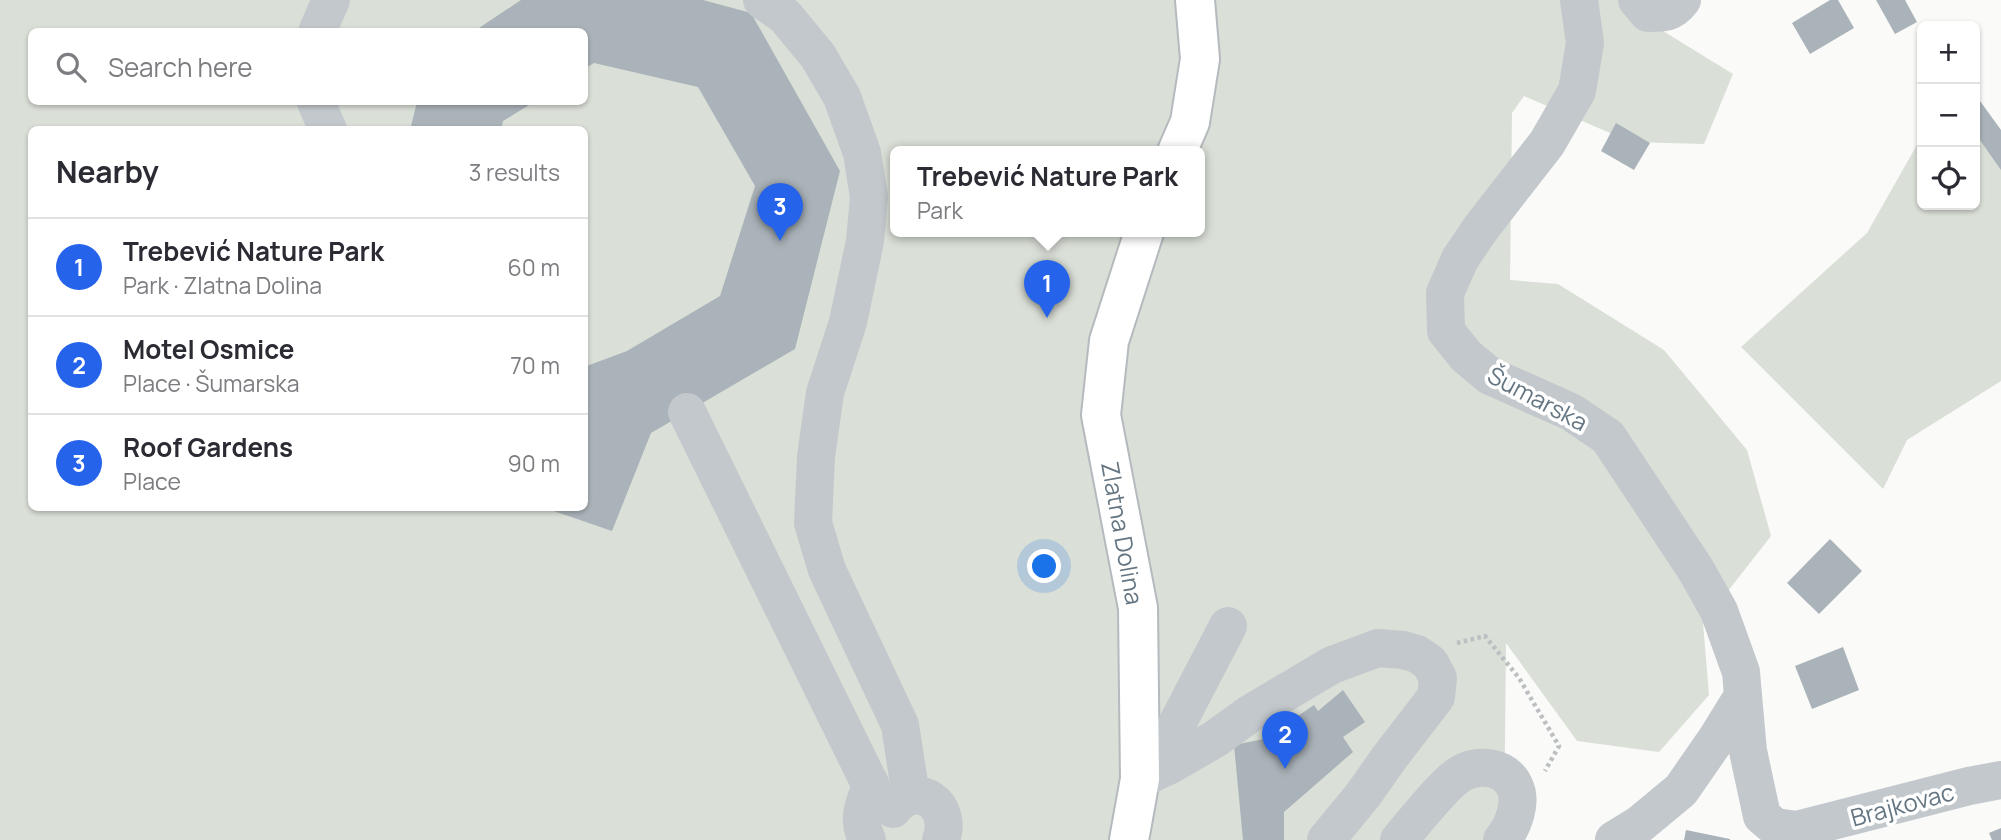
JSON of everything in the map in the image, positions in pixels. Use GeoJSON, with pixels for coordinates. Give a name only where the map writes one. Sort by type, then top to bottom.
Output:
{"type":"FeatureCollection","features":[{"type":"Feature","properties":{"kind":"main road"},"geometry":{"type":"LineString","coordinates":[[1180,146],[1190,122],[1200,59],[1195,0]]}},
{"type":"Feature","properties":{"kind":"main road","name":"Zlatna Dolina"},"geometry":{"type":"LineString","coordinates":[[1129,840],[1145,777],[1138,608],[1101,415],[1109,341],[1142,237]]}},
{"type":"Feature","properties":{"kind":"street"},"geometry":{"type":"LineString","coordinates":[[319,28],[331,0]]}},
{"type":"Feature","properties":{"kind":"street"},"geometry":{"type":"LineString","coordinates":[[762,0],[785,16],[818,56],[842,97],[862,153],[869,197],[865,241],[848,321],[825,393],[816,457],[813,523],[827,570],[900,725],[907,798]]}},
{"type":"Feature","properties":{"kind":"street","name":"Šumarska"},"geometry":{"type":"LineString","coordinates":[[1579,0],[1585,43],[1577,91],[1547,144],[1480,228],[1460,259],[1445,293],[1446,331],[1466,356],[1490,376],[1571,412],[1608,437],[1696,570],[1719,611],[1741,671],[1743,696]]}},
{"type":"Feature","properties":{"kind":"street"},"geometry":{"type":"LineString","coordinates":[[1637,0],[1648,13],[1674,10],[1682,0]]}},
{"type":"Feature","properties":{"kind":"street"},"geometry":{"type":"LineString","coordinates":[[317,105],[326,126]]}},
{"type":"Feature","properties":{"kind":"street"},"geometry":{"type":"LineString","coordinates":[[867,840],[861,827],[871,786],[699,405],[907,798]]}},
{"type":"Feature","properties":{"kind":"street"},"geometry":{"type":"LineString","coordinates":[[1145,777],[1228,626]]}},
{"type":"Feature","properties":{"kind":"street"},"geometry":{"type":"LineString","coordinates":[[1145,777],[1216,739],[1251,713],[1332,665],[1378,648],[1417,654],[1430,663],[1438,678],[1436,697],[1326,840]]}},
{"type":"Feature","properties":{"kind":"street"},"geometry":{"type":"LineString","coordinates":[[1614,840],[1640,824],[1681,790],[1743,696]]}},
{"type":"Feature","properties":{"kind":"street","name":"Brajkovac"},"geometry":{"type":"LineString","coordinates":[[1743,696],[1748,751],[1759,808],[1762,816],[1775,827],[1797,830],[2001,780]]}},
{"type":"Feature","properties":{"kind":"street"},"geometry":{"type":"LineString","coordinates":[[1399,840],[1449,783],[1460,774],[1475,768],[1503,772],[1515,786],[1516,815],[1502,840]]}},
{"type":"Feature","properties":{"kind":"street"},"geometry":{"type":"LineString","coordinates":[[892,840],[888,823],[890,813],[907,798],[921,796],[930,799],[943,813],[945,822],[941,840]]}},
{"type":"Feature","properties":{"kind":"path"},"geometry":{"type":"LineString","coordinates":[[1417,654],[1485,636],[1519,678],[1559,746],[1540,779],[1515,786]]}},
{"type":"Feature","properties":{"kind":"shaded area"},"geometry":{"type":"Polygon","coordinates":[[[0,0],[1638,0],[1637,15],[1733,74],[1704,144],[1631,142],[1524,96],[1512,113],[1510,280],[1558,284],[1664,350],[1747,450],[1771,536],[1703,623],[1709,695],[1659,752],[1577,741],[1506,643],[1504,840],[0,840],[0,0]]]}},
{"type":"Feature","properties":{"kind":"shaded area"},"geometry":{"type":"Polygon","coordinates":[[[1980,122],[2001,132],[2001,381],[1907,440],[1883,489],[1741,347],[1867,233],[1917,145],[1917,210],[1980,210],[1980,122]]]}},
{"type":"Feature","properties":{"kind":"building"},"geometry":{"type":"Polygon","coordinates":[[[521,0],[703,0],[751,13],[840,171],[795,349],[651,433],[612,531],[554,511],[588,511],[588,366],[627,351],[720,296],[755,186],[698,87],[594,63],[588,67],[588,28],[479,28],[521,0]]]}},
{"type":"Feature","properties":{"kind":"building"},"geometry":{"type":"Polygon","coordinates":[[[1830,0],[1838,0],[1854,28],[1810,54],[1792,23],[1830,0]]]}},
{"type":"Feature","properties":{"kind":"building"},"geometry":{"type":"Polygon","coordinates":[[[1876,0],[1905,0],[1917,22],[1895,34],[1876,0]]]}},
{"type":"Feature","properties":{"kind":"building"},"geometry":{"type":"Polygon","coordinates":[[[1980,101],[2001,130],[2001,170],[1980,140],[1980,101]]]}},
{"type":"Feature","properties":{"kind":"building"},"geometry":{"type":"Polygon","coordinates":[[[416,105],[529,105],[503,121],[502,126],[411,126],[416,105]]]}},
{"type":"Feature","properties":{"kind":"building"},"geometry":{"type":"Polygon","coordinates":[[[1616,123],[1650,143],[1634,170],[1601,151],[1616,123]]]}},
{"type":"Feature","properties":{"kind":"building"},"geometry":{"type":"Polygon","coordinates":[[[1830,539],[1862,571],[1819,614],[1787,583],[1830,539]]]}},
{"type":"Feature","properties":{"kind":"building"},"geometry":{"type":"Polygon","coordinates":[[[1843,647],[1859,690],[1812,709],[1795,666],[1843,647]]]}},
{"type":"Feature","properties":{"kind":"building"},"geometry":{"type":"Polygon","coordinates":[[[1343,690],[1365,722],[1343,737],[1353,752],[1284,812],[1284,840],[1243,840],[1234,745],[1264,739],[1314,705],[1318,711],[1343,690]]]}},
{"type":"Feature","properties":{"kind":"building"},"geometry":{"type":"Polygon","coordinates":[[[2001,828],[2001,840],[1992,840],[1989,833],[2001,828]]]}},
{"type":"Feature","properties":{"kind":"building"},"geometry":{"type":"Polygon","coordinates":[[[1686,830],[1730,839],[1730,840],[1684,840],[1686,830]]]}},
{"type":"Feature","properties":{"kind":"place","name":"Roof Gardens"},"geometry":{"type":"Point","coordinates":[780,241]}},
{"type":"Feature","properties":{"kind":"place","name":"Trebević Nature Park"},"geometry":{"type":"Point","coordinates":[1047,318]}},
{"type":"Feature","properties":{"kind":"place","name":"Motel Osmice"},"geometry":{"type":"Point","coordinates":[1285,769]}}]}
